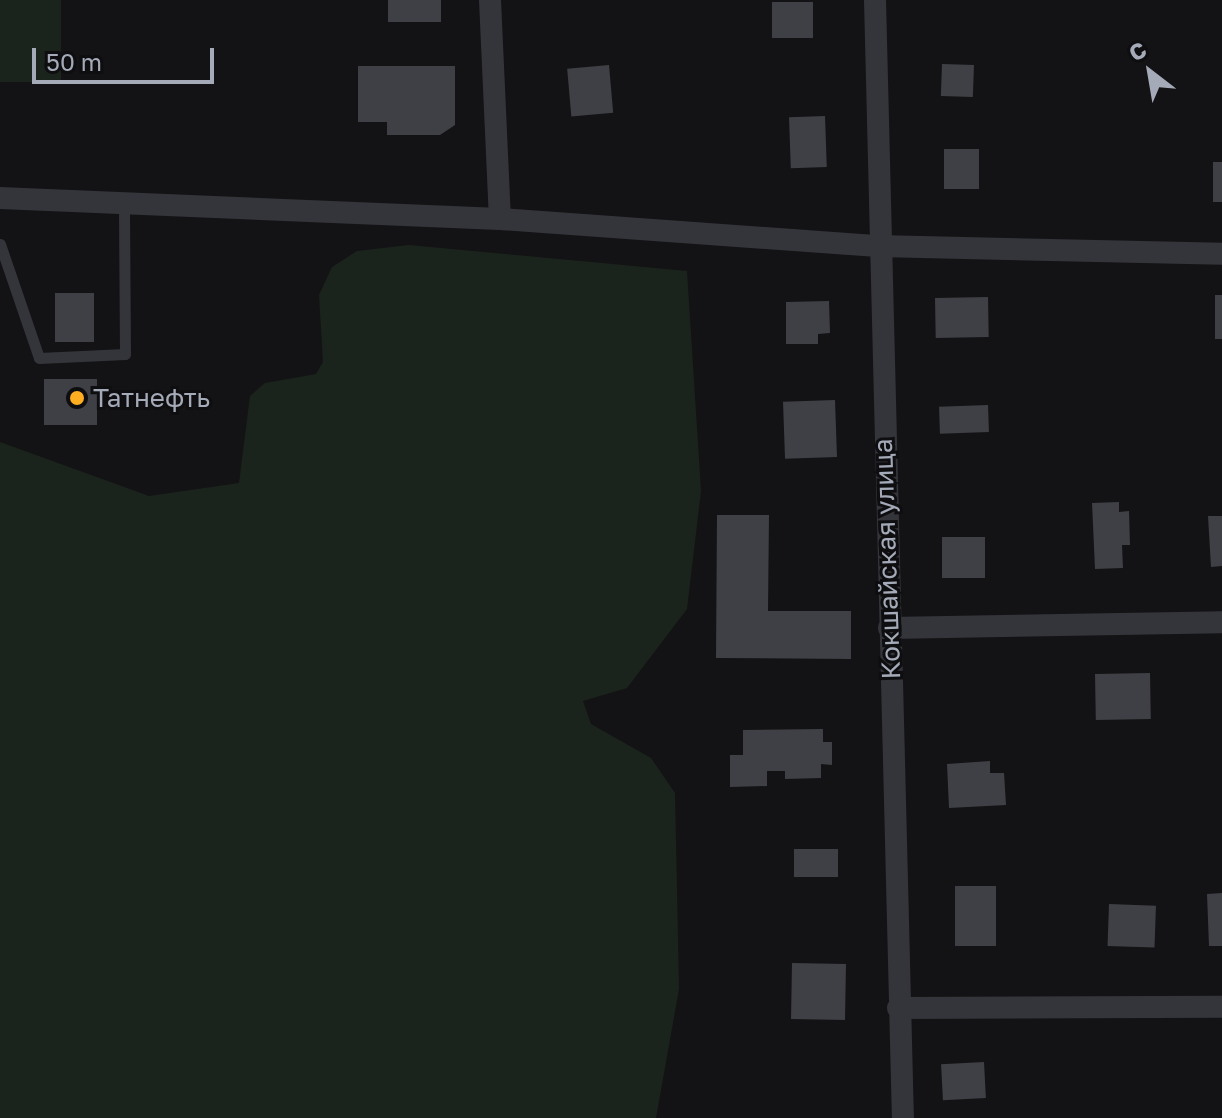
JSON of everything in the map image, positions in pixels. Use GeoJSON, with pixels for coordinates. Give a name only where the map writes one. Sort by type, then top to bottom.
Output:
{"type":"FeatureCollection","features":[{"type":"Feature","properties":{"kind":"street"},"geometry":{"type":"LineString","coordinates":[[490,0],[500,219]]}},
{"type":"Feature","properties":{"kind":"street","name":"Кокшайская улица"},"geometry":{"type":"LineString","coordinates":[[875,0],[878,246],[903,1118]]}},
{"type":"Feature","properties":{"kind":"street"},"geometry":{"type":"LineString","coordinates":[[0,198],[500,219],[878,246],[1222,254]]}},
{"type":"Feature","properties":{"kind":"street"},"geometry":{"type":"LineString","coordinates":[[889,628],[1222,622]]}},
{"type":"Feature","properties":{"kind":"street"},"geometry":{"type":"LineString","coordinates":[[898,1008],[1222,1007]]}},
{"type":"Feature","properties":{"kind":"lane"},"geometry":{"type":"LineString","coordinates":[[0,244],[39,358],[125,354],[124,201]]}},
{"type":"Feature","properties":{"kind":"shaded area"},"geometry":{"type":"Polygon","coordinates":[[[0,0],[61,0],[61,82],[0,82],[0,0]]]}},
{"type":"Feature","properties":{"kind":"shaded area"},"geometry":{"type":"Polygon","coordinates":[[[409,245],[687,271],[701,491],[687,609],[627,688],[583,701],[591,724],[651,758],[675,793],[679,989],[656,1118],[0,1118],[0,442],[149,496],[239,483],[250,396],[265,383],[316,374],[323,362],[319,295],[332,267],[357,251],[409,245]]]}},
{"type":"Feature","properties":{"kind":"building"},"geometry":{"type":"Polygon","coordinates":[[[388,0],[441,0],[441,22],[388,22],[388,0]]]}},
{"type":"Feature","properties":{"kind":"building"},"geometry":{"type":"Polygon","coordinates":[[[772,2],[813,2],[813,38],[772,38],[772,2]]]}},
{"type":"Feature","properties":{"kind":"building"},"geometry":{"type":"Polygon","coordinates":[[[942,64],[974,65],[973,97],[941,96],[942,64]]]}},
{"type":"Feature","properties":{"kind":"building"},"geometry":{"type":"Polygon","coordinates":[[[609,65],[613,113],[571,116],[567,69],[609,65]]]}},
{"type":"Feature","properties":{"kind":"building"},"geometry":{"type":"Polygon","coordinates":[[[358,66],[455,66],[455,125],[440,135],[387,135],[387,122],[358,122],[358,66]]]}},
{"type":"Feature","properties":{"kind":"building"},"geometry":{"type":"Polygon","coordinates":[[[825,116],[827,167],[791,168],[789,117],[825,116]]]}},
{"type":"Feature","properties":{"kind":"building"},"geometry":{"type":"Polygon","coordinates":[[[944,149],[979,149],[979,189],[944,189],[944,149]]]}},
{"type":"Feature","properties":{"kind":"building"},"geometry":{"type":"Polygon","coordinates":[[[1213,162],[1222,162],[1222,202],[1213,202],[1213,162]]]}},
{"type":"Feature","properties":{"kind":"building"},"geometry":{"type":"Polygon","coordinates":[[[55,293],[94,293],[94,342],[55,342],[55,293]]]}},
{"type":"Feature","properties":{"kind":"building"},"geometry":{"type":"Polygon","coordinates":[[[1215,295],[1222,295],[1222,339],[1215,339],[1215,295]]]}},
{"type":"Feature","properties":{"kind":"building"},"geometry":{"type":"Polygon","coordinates":[[[988,297],[989,337],[936,338],[935,298],[988,297]]]}},
{"type":"Feature","properties":{"kind":"building"},"geometry":{"type":"Polygon","coordinates":[[[829,301],[830,333],[818,334],[818,344],[786,344],[786,302],[829,301]]]}},
{"type":"Feature","properties":{"kind":"building"},"geometry":{"type":"Polygon","coordinates":[[[44,379],[97,379],[97,425],[44,425],[44,379]]]}},
{"type":"Feature","properties":{"kind":"building"},"geometry":{"type":"Polygon","coordinates":[[[835,400],[837,457],[785,459],[783,402],[835,400]]]}},
{"type":"Feature","properties":{"kind":"building"},"geometry":{"type":"Polygon","coordinates":[[[988,405],[989,432],[940,434],[939,407],[988,405]]]}},
{"type":"Feature","properties":{"kind":"building"},"geometry":{"type":"Polygon","coordinates":[[[1119,502],[1119,512],[1129,511],[1130,545],[1122,545],[1123,568],[1095,569],[1092,503],[1119,502]]]}},
{"type":"Feature","properties":{"kind":"building"},"geometry":{"type":"Polygon","coordinates":[[[717,515],[769,515],[768,611],[851,611],[851,659],[716,658],[717,515]]]}},
{"type":"Feature","properties":{"kind":"building"},"geometry":{"type":"Polygon","coordinates":[[[1208,516],[1222,516],[1222,566],[1211,567],[1208,516]]]}},
{"type":"Feature","properties":{"kind":"building"},"geometry":{"type":"Polygon","coordinates":[[[942,537],[985,537],[985,578],[942,578],[942,537]]]}},
{"type":"Feature","properties":{"kind":"building"},"geometry":{"type":"Polygon","coordinates":[[[1150,673],[1151,719],[1096,720],[1095,674],[1150,673]]]}},
{"type":"Feature","properties":{"kind":"building"},"geometry":{"type":"Polygon","coordinates":[[[823,729],[823,742],[832,742],[832,765],[821,764],[821,778],[785,779],[785,771],[767,771],[767,786],[730,787],[730,755],[743,755],[743,730],[823,729]]]}},
{"type":"Feature","properties":{"kind":"building"},"geometry":{"type":"Polygon","coordinates":[[[990,761],[990,773],[1004,773],[1006,805],[949,808],[947,764],[990,761]]]}},
{"type":"Feature","properties":{"kind":"building"},"geometry":{"type":"Polygon","coordinates":[[[794,849],[838,849],[838,877],[794,877],[794,849]]]}},
{"type":"Feature","properties":{"kind":"building"},"geometry":{"type":"Polygon","coordinates":[[[955,886],[996,886],[996,946],[955,946],[955,886]]]}},
{"type":"Feature","properties":{"kind":"building"},"geometry":{"type":"Polygon","coordinates":[[[1222,893],[1222,946],[1209,946],[1207,894],[1222,893]]]}},
{"type":"Feature","properties":{"kind":"building"},"geometry":{"type":"Polygon","coordinates":[[[1109,904],[1156,906],[1155,948],[1108,946],[1109,904]]]}},
{"type":"Feature","properties":{"kind":"building"},"geometry":{"type":"Polygon","coordinates":[[[792,963],[846,964],[845,1020],[791,1019],[792,963]]]}},
{"type":"Feature","properties":{"kind":"building"},"geometry":{"type":"Polygon","coordinates":[[[984,1062],[986,1098],[943,1100],[941,1064],[984,1062]]]}},
{"type":"Feature","properties":{"kind":"place","name":"Татнефть"},"geometry":{"type":"Point","coordinates":[77,398]}}]}
